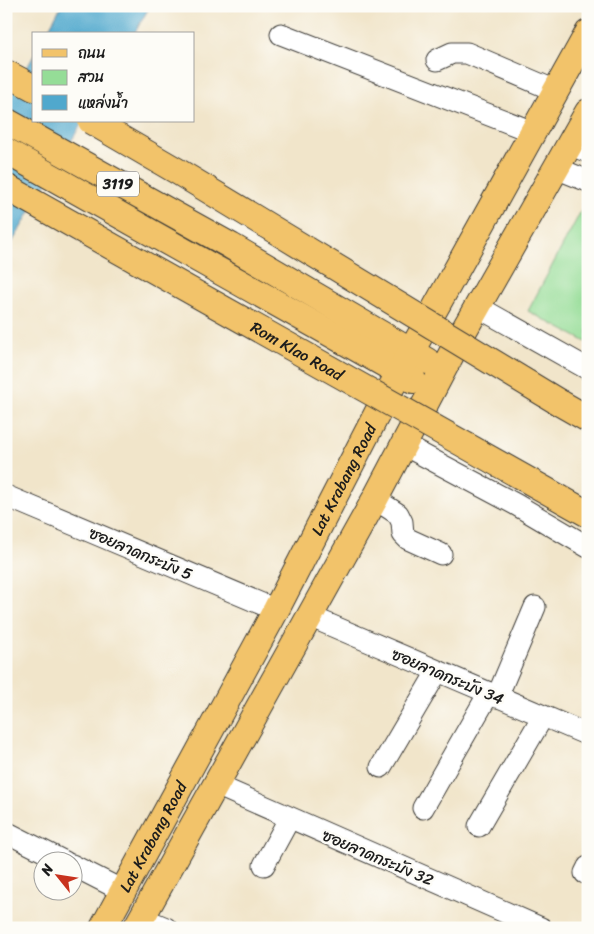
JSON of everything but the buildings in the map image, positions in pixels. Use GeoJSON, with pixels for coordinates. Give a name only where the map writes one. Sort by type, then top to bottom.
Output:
{"type":"FeatureCollection","features":[{"type":"Feature","properties":{"kind":"main road","name":"Lat Krabang Road"},"geometry":{"type":"LineString","coordinates":[[103,928],[276,610],[406,363],[588,33]]}},
{"type":"Feature","properties":{"kind":"main road"},"geometry":{"type":"LineString","coordinates":[[6,73],[32,87]]}},
{"type":"Feature","properties":{"kind":"main road","name":"Lat Krabang Road"},"geometry":{"type":"LineString","coordinates":[[139,923],[375,499],[437,380],[556,168],[579,148],[588,112]]}},
{"type":"Feature","properties":{"kind":"main road","name":"3119"},"geometry":{"type":"LineString","coordinates":[[6,121],[231,246],[406,363]]}},
{"type":"Feature","properties":{"kind":"main road"},"geometry":{"type":"LineString","coordinates":[[93,122],[588,419]]}},
{"type":"Feature","properties":{"kind":"main road","name":"Rom Klao Road"},"geometry":{"type":"LineString","coordinates":[[6,151],[218,271],[406,363]]}},
{"type":"Feature","properties":{"kind":"main road","name":"Rom Klao Road"},"geometry":{"type":"LineString","coordinates":[[6,187],[588,514]]}},
{"type":"Feature","properties":{"kind":"main road"},"geometry":{"type":"LineString","coordinates":[[406,363],[437,380]]}},
{"type":"Feature","properties":{"kind":"street"},"geometry":{"type":"LineString","coordinates":[[280,34],[533,132]]}},
{"type":"Feature","properties":{"kind":"street"},"geometry":{"type":"LineString","coordinates":[[437,60],[452,53],[467,53],[556,91]]}},
{"type":"Feature","properties":{"kind":"street"},"geometry":{"type":"LineString","coordinates":[[556,168],[588,181]]}},
{"type":"Feature","properties":{"kind":"street"},"geometry":{"type":"LineString","coordinates":[[478,307],[588,370]]}},
{"type":"Feature","properties":{"kind":"street"},"geometry":{"type":"LineString","coordinates":[[404,445],[515,504],[588,546]]}},
{"type":"Feature","properties":{"kind":"street","name":"ซอยลาดกระบัง 5"},"geometry":{"type":"LineString","coordinates":[[6,496],[276,610]]}},
{"type":"Feature","properties":{"kind":"street"},"geometry":{"type":"LineString","coordinates":[[375,499],[398,514],[402,522],[403,534],[441,554]]}},
{"type":"Feature","properties":{"kind":"street"},"geometry":{"type":"LineString","coordinates":[[423,808],[493,695],[535,607]]}},
{"type":"Feature","properties":{"kind":"street","name":"ซอยลาดกระบัง 34"},"geometry":{"type":"LineString","coordinates":[[309,616],[588,735]]}},
{"type":"Feature","properties":{"kind":"street"},"geometry":{"type":"LineString","coordinates":[[381,767],[437,672]]}},
{"type":"Feature","properties":{"kind":"street"},"geometry":{"type":"LineString","coordinates":[[479,826],[543,716]]}},
{"type":"Feature","properties":{"kind":"street","name":"ซอยลาดกระบัง 32"},"geometry":{"type":"LineString","coordinates":[[216,785],[289,819],[541,928]]}},
{"type":"Feature","properties":{"kind":"street"},"geometry":{"type":"LineString","coordinates":[[264,864],[289,819]]}},
{"type":"Feature","properties":{"kind":"street"},"geometry":{"type":"LineString","coordinates":[[6,832],[45,852]]}},
{"type":"Feature","properties":{"kind":"street"},"geometry":{"type":"LineString","coordinates":[[82,870],[123,891]]}},
{"type":"Feature","properties":{"kind":"street"},"geometry":{"type":"LineString","coordinates":[[139,923],[166,928]]}},
{"type":"Feature","properties":{"kind":"green space"},"geometry":{"type":"Polygon","coordinates":[[[581,211],[588,214],[588,343],[528,311],[581,211]]]}},
{"type":"Feature","properties":{"kind":"water"},"geometry":{"type":"Polygon","coordinates":[[[61,6],[150,6],[135,32],[47,32],[61,6]]]}},
{"type":"Feature","properties":{"kind":"water"},"geometry":{"type":"Polygon","coordinates":[[[32,59],[32,122],[82,122],[6,253],[6,106],[32,59]]]}}]}
